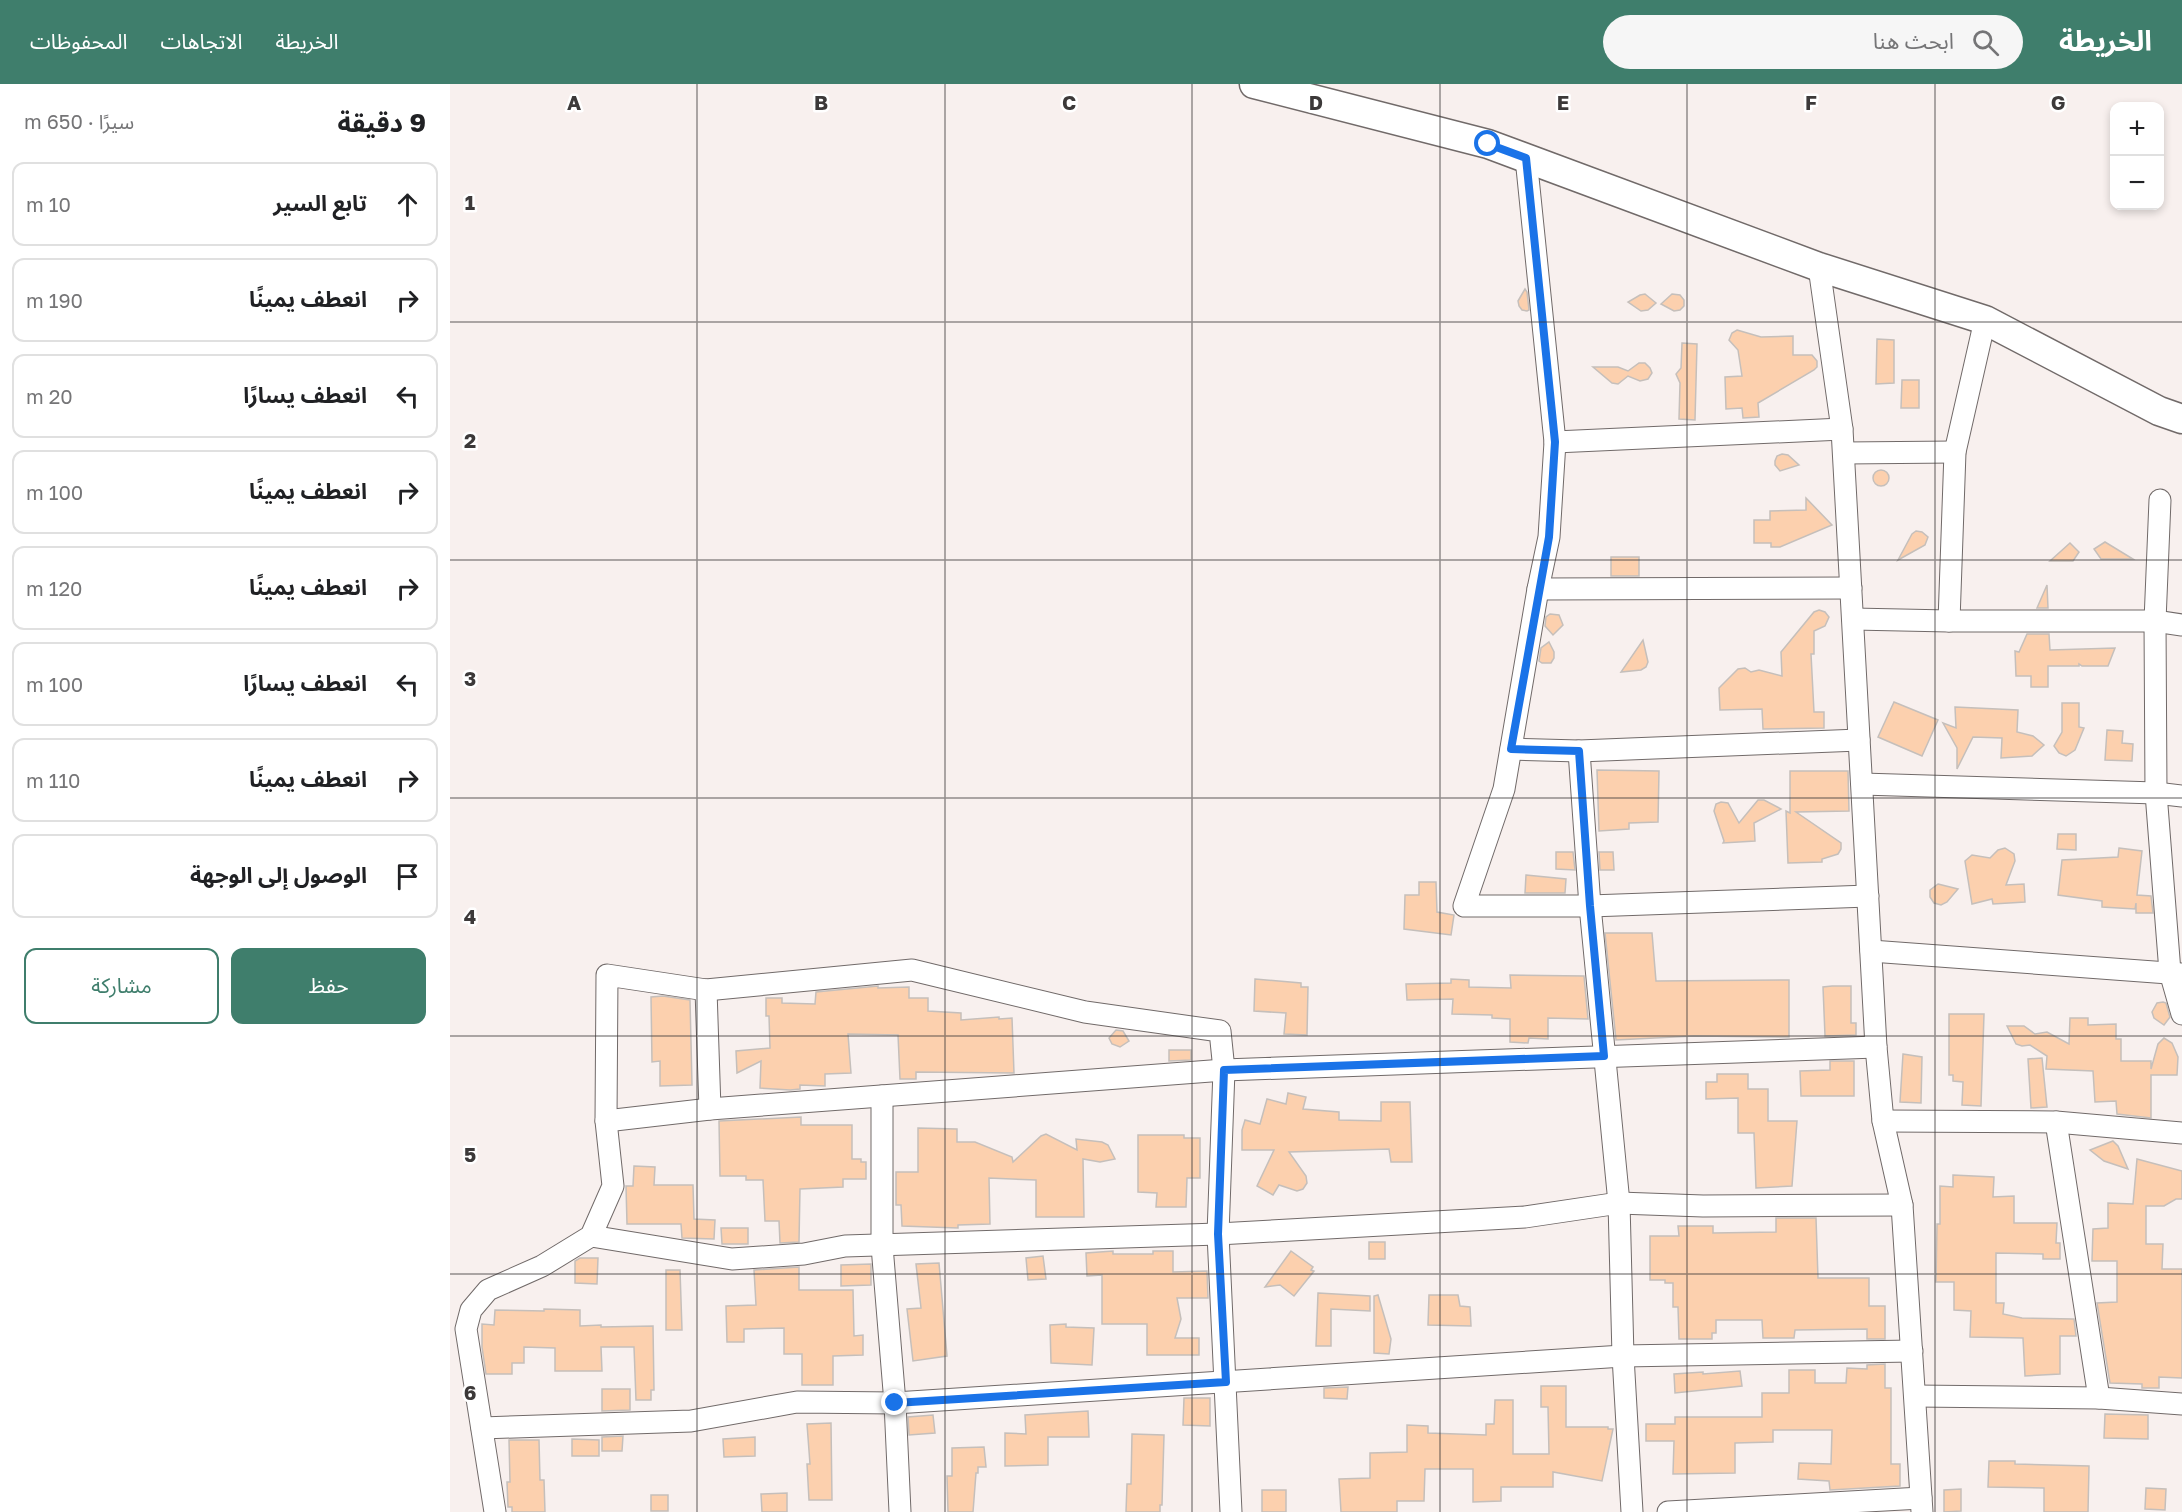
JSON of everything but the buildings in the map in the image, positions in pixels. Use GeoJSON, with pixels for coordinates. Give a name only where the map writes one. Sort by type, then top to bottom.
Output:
{"type":"FeatureCollection","features":[{"type":"Feature","properties":{"kind":"street"},"geometry":{"type":"LineString","coordinates":[[1254,84],[1488,144],[1820,267],[1985,320],[2159,411],[2182,419]]}},
{"type":"Feature","properties":{"kind":"street"},"geometry":{"type":"LineString","coordinates":[[1526,158],[1555,442],[1549,537],[1504,789],[1464,906],[1590,906],[1868,896]]}},
{"type":"Feature","properties":{"kind":"street"},"geometry":{"type":"LineString","coordinates":[[1668,1512],[1922,1505],[1902,1205],[1882,1121],[1876,1047],[1844,453],[1820,267]]}},
{"type":"Feature","properties":{"kind":"street"},"geometry":{"type":"LineString","coordinates":[[1949,621],[1955,452],[1985,320]]}},
{"type":"Feature","properties":{"kind":"street"},"geometry":{"type":"LineString","coordinates":[[1555,442],[1842,429]]}},
{"type":"Feature","properties":{"kind":"street"},"geometry":{"type":"LineString","coordinates":[[1844,453],[1955,452]]}},
{"type":"Feature","properties":{"kind":"street"},"geometry":{"type":"LineString","coordinates":[[2160,500],[2155,621],[2156,793],[2182,1014]]}},
{"type":"Feature","properties":{"kind":"street"},"geometry":{"type":"LineString","coordinates":[[1538,589],[1851,588]]}},
{"type":"Feature","properties":{"kind":"street"},"geometry":{"type":"LineString","coordinates":[[1853,619],[2155,621],[2182,625]]}},
{"type":"Feature","properties":{"kind":"street"},"geometry":{"type":"LineString","coordinates":[[1511,749],[1579,751],[1859,740]]}},
{"type":"Feature","properties":{"kind":"street"},"geometry":{"type":"LineString","coordinates":[[1579,751],[1590,906],[1619,1203],[1623,1356],[1632,1512]]}},
{"type":"Feature","properties":{"kind":"street"},"geometry":{"type":"LineString","coordinates":[[1862,784],[2156,793],[2182,796]]}},
{"type":"Feature","properties":{"kind":"street"},"geometry":{"type":"LineString","coordinates":[[1871,951],[2176,973]]}},
{"type":"Feature","properties":{"kind":"street"},"geometry":{"type":"LineString","coordinates":[[495,1512],[466,1329],[471,1310],[488,1290],[542,1266],[591,1236],[613,1186],[606,1121],[607,975],[706,990],[912,970],[1085,1012],[1220,1031],[1224,1070],[1218,1234],[1231,1512]]}},
{"type":"Feature","properties":{"kind":"street"},"geometry":{"type":"LineString","coordinates":[[706,990],[710,1109]]}},
{"type":"Feature","properties":{"kind":"street"},"geometry":{"type":"LineString","coordinates":[[606,1121],[710,1109],[1224,1070],[1876,1047]]}},
{"type":"Feature","properties":{"kind":"street"},"geometry":{"type":"LineString","coordinates":[[882,1096],[882,1246],[895,1403],[900,1512]]}},
{"type":"Feature","properties":{"kind":"street"},"geometry":{"type":"LineString","coordinates":[[1882,1121],[2056,1122],[2182,1133]]}},
{"type":"Feature","properties":{"kind":"street"},"geometry":{"type":"LineString","coordinates":[[2056,1122],[2099,1398]]}},
{"type":"Feature","properties":{"kind":"street"},"geometry":{"type":"LineString","coordinates":[[591,1236],[732,1259],[804,1254],[845,1246],[1218,1234],[1525,1217],[1619,1203],[1703,1206],[1902,1205]]}},
{"type":"Feature","properties":{"kind":"street"},"geometry":{"type":"LineString","coordinates":[[482,1428],[691,1420],[797,1402],[895,1403],[1530,1364],[1623,1356],[1912,1351]]}},
{"type":"Feature","properties":{"kind":"street"},"geometry":{"type":"LineString","coordinates":[[1915,1396],[2099,1398],[2182,1404]]}},
{"type":"Feature","properties":{"kind":"route"},"geometry":{"type":"LineString","coordinates":[[895,1403],[1226,1382],[1218,1234],[1224,1070],[1604,1056],[1579,751],[1511,749],[1549,537],[1555,442],[1526,158],[1488,144]]}}]}
